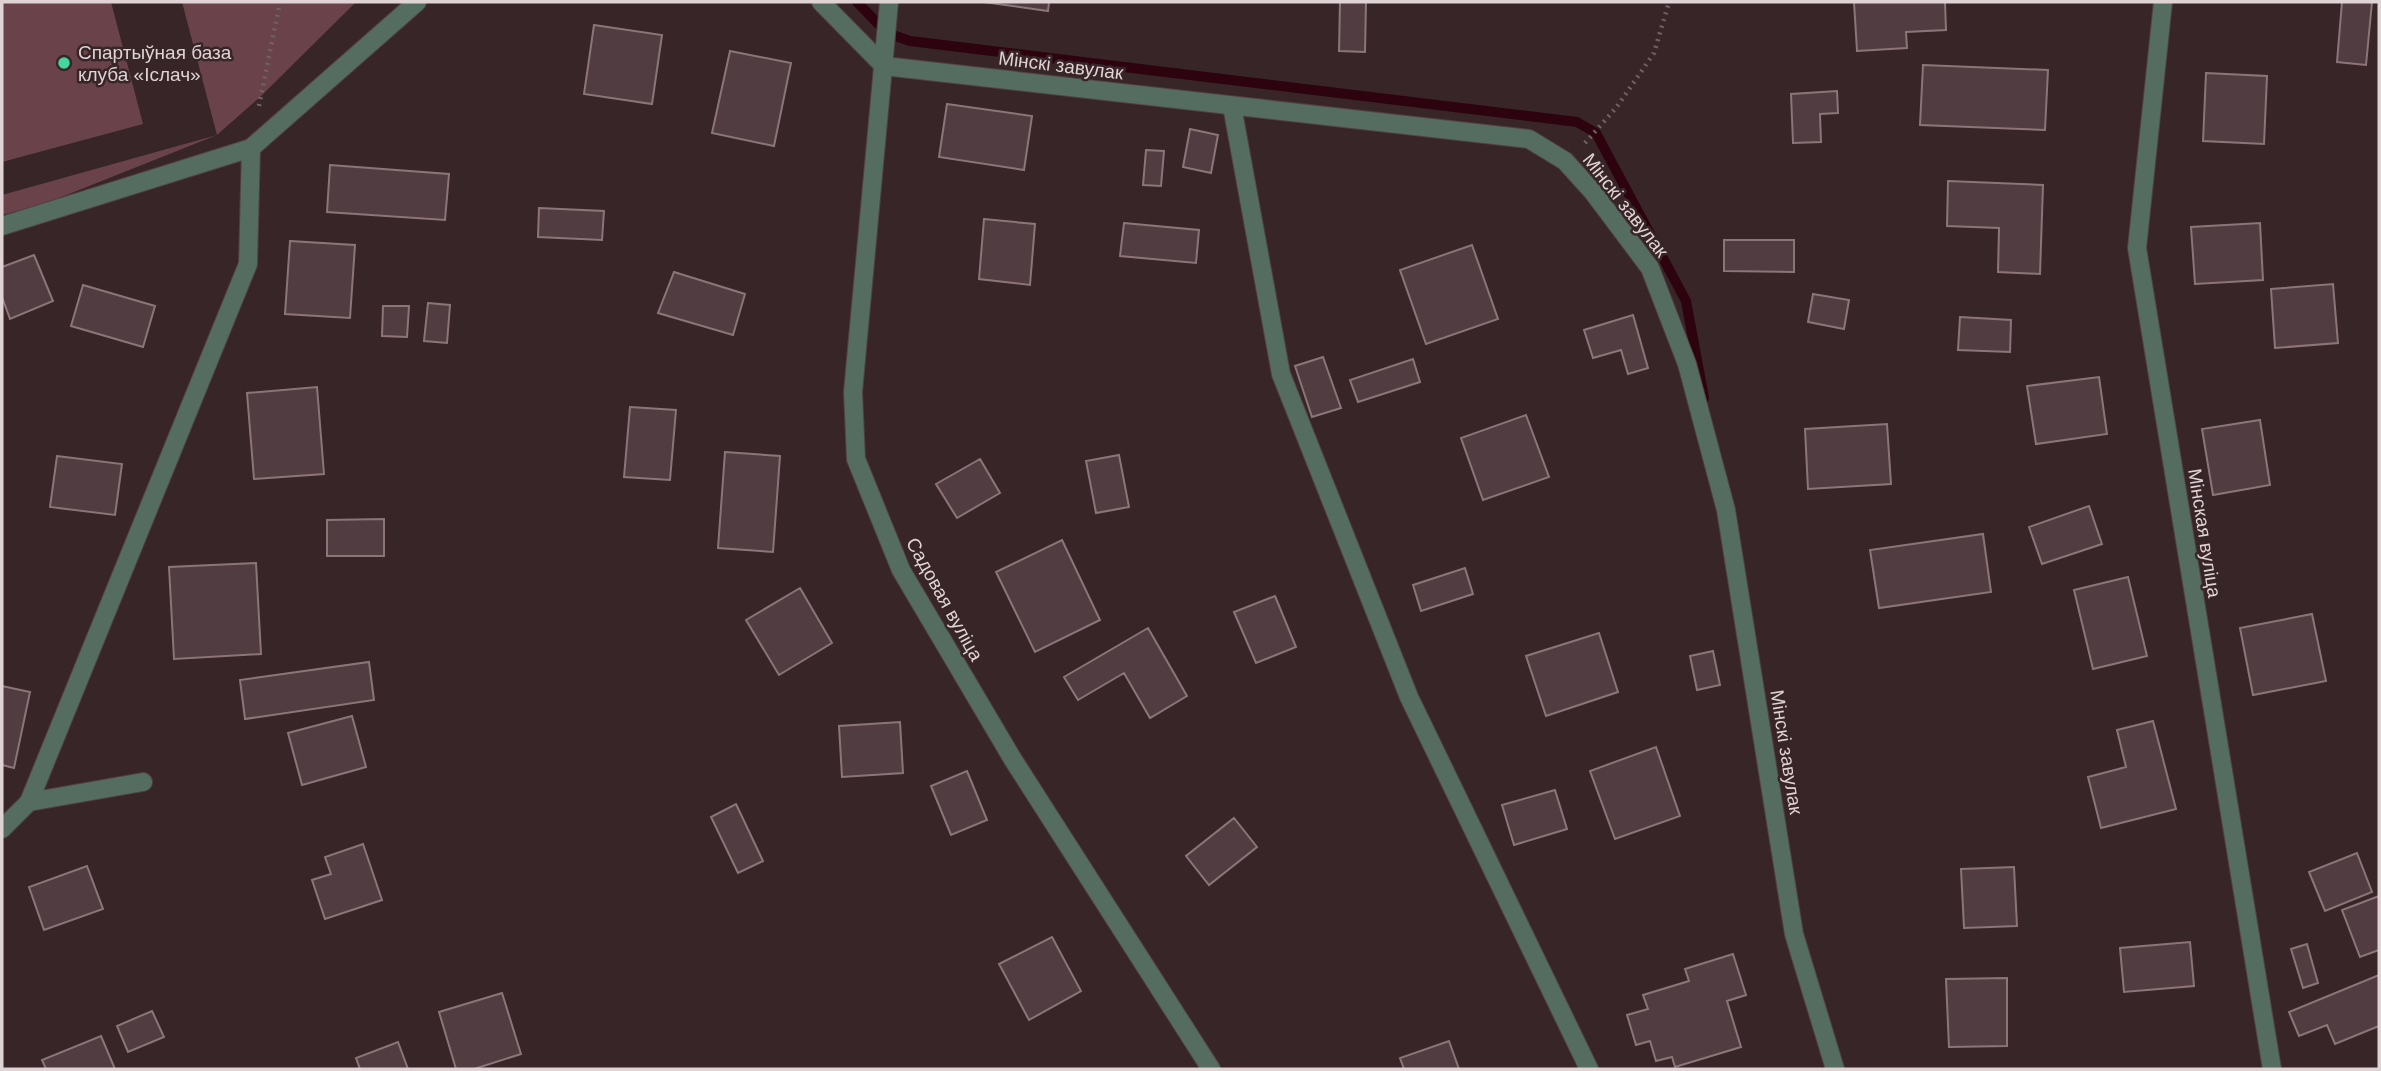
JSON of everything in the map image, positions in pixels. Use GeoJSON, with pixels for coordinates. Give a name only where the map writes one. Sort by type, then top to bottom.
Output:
{"type":"FeatureCollection","features":[{"type":"Feature","properties":{"kind":"street"},"geometry":{"type":"LineString","coordinates":[[2,226],[251,148],[416,2]]}},
{"type":"Feature","properties":{"kind":"street"},"geometry":{"type":"LineString","coordinates":[[821,2],[884,66]]}},
{"type":"Feature","properties":{"kind":"street","name":"Садовая вуліца"},"geometry":{"type":"LineString","coordinates":[[889,2],[853,392],[856,458],[901,570],[1012,758],[1211,1069]]}},
{"type":"Feature","properties":{"kind":"street","name":"Мінская вуліца"},"geometry":{"type":"LineString","coordinates":[[2163,2],[2137,248],[2272,1069]]}},
{"type":"Feature","properties":{"kind":"street","name":"Мінскі завулак"},"geometry":{"type":"LineString","coordinates":[[884,66],[1530,139],[1565,161],[1608,211],[1650,268],[1687,364],[1726,510],[1794,934],[1835,1069]]}},
{"type":"Feature","properties":{"kind":"street"},"geometry":{"type":"LineString","coordinates":[[1232,106],[1281,374],[1409,697],[1589,1069]]}},
{"type":"Feature","properties":{"kind":"street"},"geometry":{"type":"LineString","coordinates":[[2,829],[29,802],[248,264],[251,148]]}},
{"type":"Feature","properties":{"kind":"street"},"geometry":{"type":"LineString","coordinates":[[29,802],[143,782]]}},
{"type":"Feature","properties":{"kind":"path"},"geometry":{"type":"LineString","coordinates":[[251,148],[280,2]]}},
{"type":"Feature","properties":{"kind":"path"},"geometry":{"type":"LineString","coordinates":[[1565,161],[1596,133],[1654,53],[1669,2]]}},
{"type":"Feature","properties":{"kind":"shaded area","name":"Спартыўная база клуба «Іслач»"},"geometry":{"type":"Polygon","coordinates":[[[2,2],[111,2],[143,124],[2,162],[2,2]]]}},
{"type":"Feature","properties":{"kind":"shaded area"},"geometry":{"type":"Polygon","coordinates":[[[182,2],[356,2],[260,97],[217,135],[182,2]]]}},
{"type":"Feature","properties":{"kind":"shaded area"},"geometry":{"type":"Polygon","coordinates":[[[217,135],[44,204],[2,215],[2,195],[217,135]]]}},
{"type":"Feature","properties":{"kind":"building"},"geometry":{"type":"Polygon","coordinates":[[[983,2],[1049,2],[1048,11],[983,2]]]}},
{"type":"Feature","properties":{"kind":"building"},"geometry":{"type":"Polygon","coordinates":[[[1340,2],[1366,2],[1365,52],[1339,51],[1340,2]]]}},
{"type":"Feature","properties":{"kind":"building"},"geometry":{"type":"Polygon","coordinates":[[[1854,2],[1945,2],[1946,30],[1906,32],[1907,48],[1857,51],[1854,2]]]}},
{"type":"Feature","properties":{"kind":"building"},"geometry":{"type":"Polygon","coordinates":[[[2342,2],[2372,2],[2366,65],[2337,62],[2342,2]]]}},
{"type":"Feature","properties":{"kind":"building"},"geometry":{"type":"Polygon","coordinates":[[[594,25],[662,35],[652,104],[584,94],[594,25]]]}},
{"type":"Feature","properties":{"kind":"building"},"geometry":{"type":"Polygon","coordinates":[[[730,51],[791,63],[774,146],[712,133],[730,51]]]}},
{"type":"Feature","properties":{"kind":"building"},"geometry":{"type":"Polygon","coordinates":[[[1923,65],[2048,70],[2045,130],[1920,125],[1923,65]]]}},
{"type":"Feature","properties":{"kind":"building"},"geometry":{"type":"Polygon","coordinates":[[[2206,73],[2267,76],[2264,144],[2203,141],[2206,73]]]}},
{"type":"Feature","properties":{"kind":"building"},"geometry":{"type":"Polygon","coordinates":[[[1837,91],[1838,113],[1820,114],[1821,142],[1793,143],[1791,94],[1837,91]]]}},
{"type":"Feature","properties":{"kind":"building"},"geometry":{"type":"Polygon","coordinates":[[[947,104],[1032,116],[1024,170],[939,157],[947,104]]]}},
{"type":"Feature","properties":{"kind":"building"},"geometry":{"type":"Polygon","coordinates":[[[1190,129],[1218,135],[1211,173],[1183,167],[1190,129]]]}},
{"type":"Feature","properties":{"kind":"building"},"geometry":{"type":"Polygon","coordinates":[[[1146,150],[1164,151],[1161,186],[1143,185],[1146,150]]]}},
{"type":"Feature","properties":{"kind":"building"},"geometry":{"type":"Polygon","coordinates":[[[330,165],[449,174],[445,220],[327,212],[330,165]]]}},
{"type":"Feature","properties":{"kind":"building"},"geometry":{"type":"Polygon","coordinates":[[[1948,181],[2043,185],[2040,274],[1998,272],[1999,228],[1947,226],[1948,181]]]}},
{"type":"Feature","properties":{"kind":"building"},"geometry":{"type":"Polygon","coordinates":[[[539,208],[604,211],[602,240],[538,237],[539,208]]]}},
{"type":"Feature","properties":{"kind":"building"},"geometry":{"type":"Polygon","coordinates":[[[984,219],[1035,224],[1030,285],[979,279],[984,219]]]}},
{"type":"Feature","properties":{"kind":"building"},"geometry":{"type":"Polygon","coordinates":[[[1124,223],[1199,230],[1196,263],[1120,256],[1124,223]]]}},
{"type":"Feature","properties":{"kind":"building"},"geometry":{"type":"Polygon","coordinates":[[[2260,223],[2263,280],[2195,284],[2191,227],[2260,223]]]}},
{"type":"Feature","properties":{"kind":"building"},"geometry":{"type":"Polygon","coordinates":[[[1724,240],[1794,240],[1794,272],[1724,271],[1724,240]]]}},
{"type":"Feature","properties":{"kind":"building"},"geometry":{"type":"Polygon","coordinates":[[[290,241],[355,245],[350,318],[285,314],[290,241]]]}},
{"type":"Feature","properties":{"kind":"building"},"geometry":{"type":"Polygon","coordinates":[[[1472,245],[1498,319],[1426,344],[1400,270],[1472,245]]]}},
{"type":"Feature","properties":{"kind":"building"},"geometry":{"type":"Polygon","coordinates":[[[34,255],[53,301],[10,319],[2,297],[2,267],[34,255]]]}},
{"type":"Feature","properties":{"kind":"building"},"geometry":{"type":"Polygon","coordinates":[[[674,272],[745,294],[733,335],[658,313],[674,272]]]}},
{"type":"Feature","properties":{"kind":"building"},"geometry":{"type":"Polygon","coordinates":[[[2333,284],[2338,343],[2275,348],[2271,289],[2333,284]]]}},
{"type":"Feature","properties":{"kind":"building"},"geometry":{"type":"Polygon","coordinates":[[[83,285],[155,306],[143,347],[71,326],[83,285]]]}},
{"type":"Feature","properties":{"kind":"building"},"geometry":{"type":"Polygon","coordinates":[[[1813,294],[1849,300],[1844,329],[1808,322],[1813,294]]]}},
{"type":"Feature","properties":{"kind":"building"},"geometry":{"type":"Polygon","coordinates":[[[428,303],[450,305],[447,343],[424,341],[428,303]]]}},
{"type":"Feature","properties":{"kind":"building"},"geometry":{"type":"Polygon","coordinates":[[[383,306],[409,306],[407,337],[382,336],[383,306]]]}},
{"type":"Feature","properties":{"kind":"building"},"geometry":{"type":"Polygon","coordinates":[[[1633,315],[1648,368],[1628,374],[1621,350],[1593,358],[1584,330],[1633,315]]]}},
{"type":"Feature","properties":{"kind":"building"},"geometry":{"type":"Polygon","coordinates":[[[1960,317],[2011,320],[2010,352],[1958,350],[1960,317]]]}},
{"type":"Feature","properties":{"kind":"building"},"geometry":{"type":"Polygon","coordinates":[[[1323,357],[1341,408],[1312,417],[1295,366],[1323,357]]]}},
{"type":"Feature","properties":{"kind":"building"},"geometry":{"type":"Polygon","coordinates":[[[1413,359],[1420,382],[1358,402],[1350,380],[1413,359]]]}},
{"type":"Feature","properties":{"kind":"building"},"geometry":{"type":"Polygon","coordinates":[[[2099,377],[2107,434],[2036,444],[2027,386],[2099,377]]]}},
{"type":"Feature","properties":{"kind":"building"},"geometry":{"type":"Polygon","coordinates":[[[317,387],[324,474],[254,479],[247,393],[317,387]]]}},
{"type":"Feature","properties":{"kind":"building"},"geometry":{"type":"Polygon","coordinates":[[[630,407],[676,410],[670,480],[624,477],[630,407]]]}},
{"type":"Feature","properties":{"kind":"building"},"geometry":{"type":"Polygon","coordinates":[[[1526,415],[1549,477],[1483,500],[1461,438],[1526,415]]]}},
{"type":"Feature","properties":{"kind":"building"},"geometry":{"type":"Polygon","coordinates":[[[2260,420],[2270,485],[2213,495],[2202,429],[2260,420]]]}},
{"type":"Feature","properties":{"kind":"building"},"geometry":{"type":"Polygon","coordinates":[[[1887,424],[1891,484],[1808,489],[1805,429],[1887,424]]]}},
{"type":"Feature","properties":{"kind":"building"},"geometry":{"type":"Polygon","coordinates":[[[725,452],[780,456],[773,552],[718,548],[725,452]]]}},
{"type":"Feature","properties":{"kind":"building"},"geometry":{"type":"Polygon","coordinates":[[[1119,455],[1129,507],[1096,513],[1086,461],[1119,455]]]}},
{"type":"Feature","properties":{"kind":"building"},"geometry":{"type":"Polygon","coordinates":[[[57,456],[122,464],[115,515],[50,507],[57,456]]]}},
{"type":"Feature","properties":{"kind":"building"},"geometry":{"type":"Polygon","coordinates":[[[980,459],[1000,493],[957,518],[936,484],[980,459]]]}},
{"type":"Feature","properties":{"kind":"building"},"geometry":{"type":"Polygon","coordinates":[[[2089,506],[2102,544],[2042,564],[2029,527],[2089,506]]]}},
{"type":"Feature","properties":{"kind":"building"},"geometry":{"type":"Polygon","coordinates":[[[384,519],[384,556],[327,556],[327,520],[384,519]]]}},
{"type":"Feature","properties":{"kind":"building"},"geometry":{"type":"Polygon","coordinates":[[[1983,534],[1991,592],[1879,608],[1870,550],[1983,534]]]}},
{"type":"Feature","properties":{"kind":"building"},"geometry":{"type":"Polygon","coordinates":[[[1062,540],[1100,620],[1035,652],[996,572],[1062,540]]]}},
{"type":"Feature","properties":{"kind":"building"},"geometry":{"type":"Polygon","coordinates":[[[256,563],[261,654],[174,659],[169,567],[256,563]]]}},
{"type":"Feature","properties":{"kind":"building"},"geometry":{"type":"Polygon","coordinates":[[[1465,568],[1473,594],[1421,611],[1413,585],[1465,568]]]}},
{"type":"Feature","properties":{"kind":"building"},"geometry":{"type":"Polygon","coordinates":[[[2128,577],[2147,656],[2093,669],[2074,590],[2128,577]]]}},
{"type":"Feature","properties":{"kind":"building"},"geometry":{"type":"Polygon","coordinates":[[[800,588],[832,643],[779,675],[746,620],[800,588]]]}},
{"type":"Feature","properties":{"kind":"building"},"geometry":{"type":"Polygon","coordinates":[[[1275,596],[1296,647],[1256,663],[1234,612],[1275,596]]]}},
{"type":"Feature","properties":{"kind":"building"},"geometry":{"type":"Polygon","coordinates":[[[2312,614],[2326,681],[2253,695],[2240,628],[2312,614]]]}},
{"type":"Feature","properties":{"kind":"building"},"geometry":{"type":"Polygon","coordinates":[[[1148,628],[1187,696],[1150,718],[1124,673],[1078,700],[1064,677],[1148,628]]]}},
{"type":"Feature","properties":{"kind":"building"},"geometry":{"type":"Polygon","coordinates":[[[1599,633],[1618,692],[1546,716],[1526,656],[1599,633]]]}},
{"type":"Feature","properties":{"kind":"building"},"geometry":{"type":"Polygon","coordinates":[[[1713,651],[1720,685],[1697,690],[1690,656],[1713,651]]]}},
{"type":"Feature","properties":{"kind":"building"},"geometry":{"type":"Polygon","coordinates":[[[369,662],[374,700],[245,719],[240,680],[369,662]]]}},
{"type":"Feature","properties":{"kind":"building"},"geometry":{"type":"Polygon","coordinates":[[[2,686],[30,692],[14,768],[2,765],[2,686]]]}},
{"type":"Feature","properties":{"kind":"building"},"geometry":{"type":"Polygon","coordinates":[[[352,716],[366,767],[302,785],[288,733],[352,716]]]}},
{"type":"Feature","properties":{"kind":"building"},"geometry":{"type":"Polygon","coordinates":[[[2153,721],[2176,809],[2101,828],[2088,777],[2126,767],[2117,730],[2153,721]]]}},
{"type":"Feature","properties":{"kind":"building"},"geometry":{"type":"Polygon","coordinates":[[[900,722],[903,773],[842,777],[839,726],[900,722]]]}},
{"type":"Feature","properties":{"kind":"building"},"geometry":{"type":"Polygon","coordinates":[[[1656,747],[1680,816],[1615,839],[1590,771],[1656,747]]]}},
{"type":"Feature","properties":{"kind":"building"},"geometry":{"type":"Polygon","coordinates":[[[967,771],[987,820],[951,835],[931,786],[967,771]]]}},
{"type":"Feature","properties":{"kind":"building"},"geometry":{"type":"Polygon","coordinates":[[[1555,790],[1567,829],[1514,845],[1502,805],[1555,790]]]}},
{"type":"Feature","properties":{"kind":"building"},"geometry":{"type":"Polygon","coordinates":[[[736,804],[763,861],[738,873],[711,817],[736,804]]]}},
{"type":"Feature","properties":{"kind":"building"},"geometry":{"type":"Polygon","coordinates":[[[1234,818],[1257,847],[1209,885],[1186,856],[1234,818]]]}},
{"type":"Feature","properties":{"kind":"building"},"geometry":{"type":"Polygon","coordinates":[[[363,844],[382,900],[325,919],[312,880],[331,874],[325,857],[363,844]]]}},
{"type":"Feature","properties":{"kind":"building"},"geometry":{"type":"Polygon","coordinates":[[[2357,853],[2372,892],[2325,911],[2309,872],[2357,853]]]}},
{"type":"Feature","properties":{"kind":"building"},"geometry":{"type":"Polygon","coordinates":[[[87,866],[103,909],[44,930],[29,887],[87,866]]]}},
{"type":"Feature","properties":{"kind":"building"},"geometry":{"type":"Polygon","coordinates":[[[2014,867],[2017,926],[1964,928],[1961,869],[2014,867]]]}},
{"type":"Feature","properties":{"kind":"building"},"geometry":{"type":"Polygon","coordinates":[[[2379,896],[2379,950],[2360,957],[2342,910],[2379,896]]]}},
{"type":"Feature","properties":{"kind":"building"},"geometry":{"type":"Polygon","coordinates":[[[1052,937],[1081,991],[1029,1020],[999,964],[1052,937]]]}},
{"type":"Feature","properties":{"kind":"building"},"geometry":{"type":"Polygon","coordinates":[[[2190,942],[2194,986],[2124,992],[2120,948],[2190,942]]]}},
{"type":"Feature","properties":{"kind":"building"},"geometry":{"type":"Polygon","coordinates":[[[2307,944],[2318,983],[2303,988],[2291,949],[2307,944]]]}},
{"type":"Feature","properties":{"kind":"building"},"geometry":{"type":"Polygon","coordinates":[[[1733,954],[1746,995],[1727,1001],[1741,1047],[1675,1067],[1672,1057],[1656,1061],[1650,1041],[1636,1045],[1627,1015],[1648,1009],[1643,995],[1689,981],[1685,969],[1733,954]]]}},
{"type":"Feature","properties":{"kind":"building"},"geometry":{"type":"Polygon","coordinates":[[[2379,975],[2379,1026],[2335,1044],[2327,1025],[2299,1036],[2289,1012],[2379,975]]]}},
{"type":"Feature","properties":{"kind":"building"},"geometry":{"type":"Polygon","coordinates":[[[2007,978],[2007,1046],[1949,1047],[1946,979],[2007,978]]]}},
{"type":"Feature","properties":{"kind":"building"},"geometry":{"type":"Polygon","coordinates":[[[502,993],[521,1054],[474,1069],[456,1069],[439,1012],[502,993]]]}},
{"type":"Feature","properties":{"kind":"building"},"geometry":{"type":"Polygon","coordinates":[[[152,1011],[164,1037],[128,1052],[117,1026],[152,1011]]]}},
{"type":"Feature","properties":{"kind":"building"},"geometry":{"type":"Polygon","coordinates":[[[101,1036],[115,1069],[46,1069],[42,1060],[101,1036]]]}},
{"type":"Feature","properties":{"kind":"building"},"geometry":{"type":"Polygon","coordinates":[[[1449,1041],[1459,1069],[1404,1069],[1400,1058],[1449,1041]]]}},
{"type":"Feature","properties":{"kind":"building"},"geometry":{"type":"Polygon","coordinates":[[[398,1042],[408,1069],[360,1069],[356,1058],[398,1042]]]}},
{"type":"Feature","properties":{"kind":"waterway"},"geometry":{"type":"LineString","coordinates":[[857,2],[887,33],[910,41],[1577,122],[1596,133],[1686,301],[1704,398]]}},
{"type":"Feature","properties":{"kind":"place","name":"Спартыўная база клуба «Іслач»"},"geometry":{"type":"Point","coordinates":[64,63]}}]}
